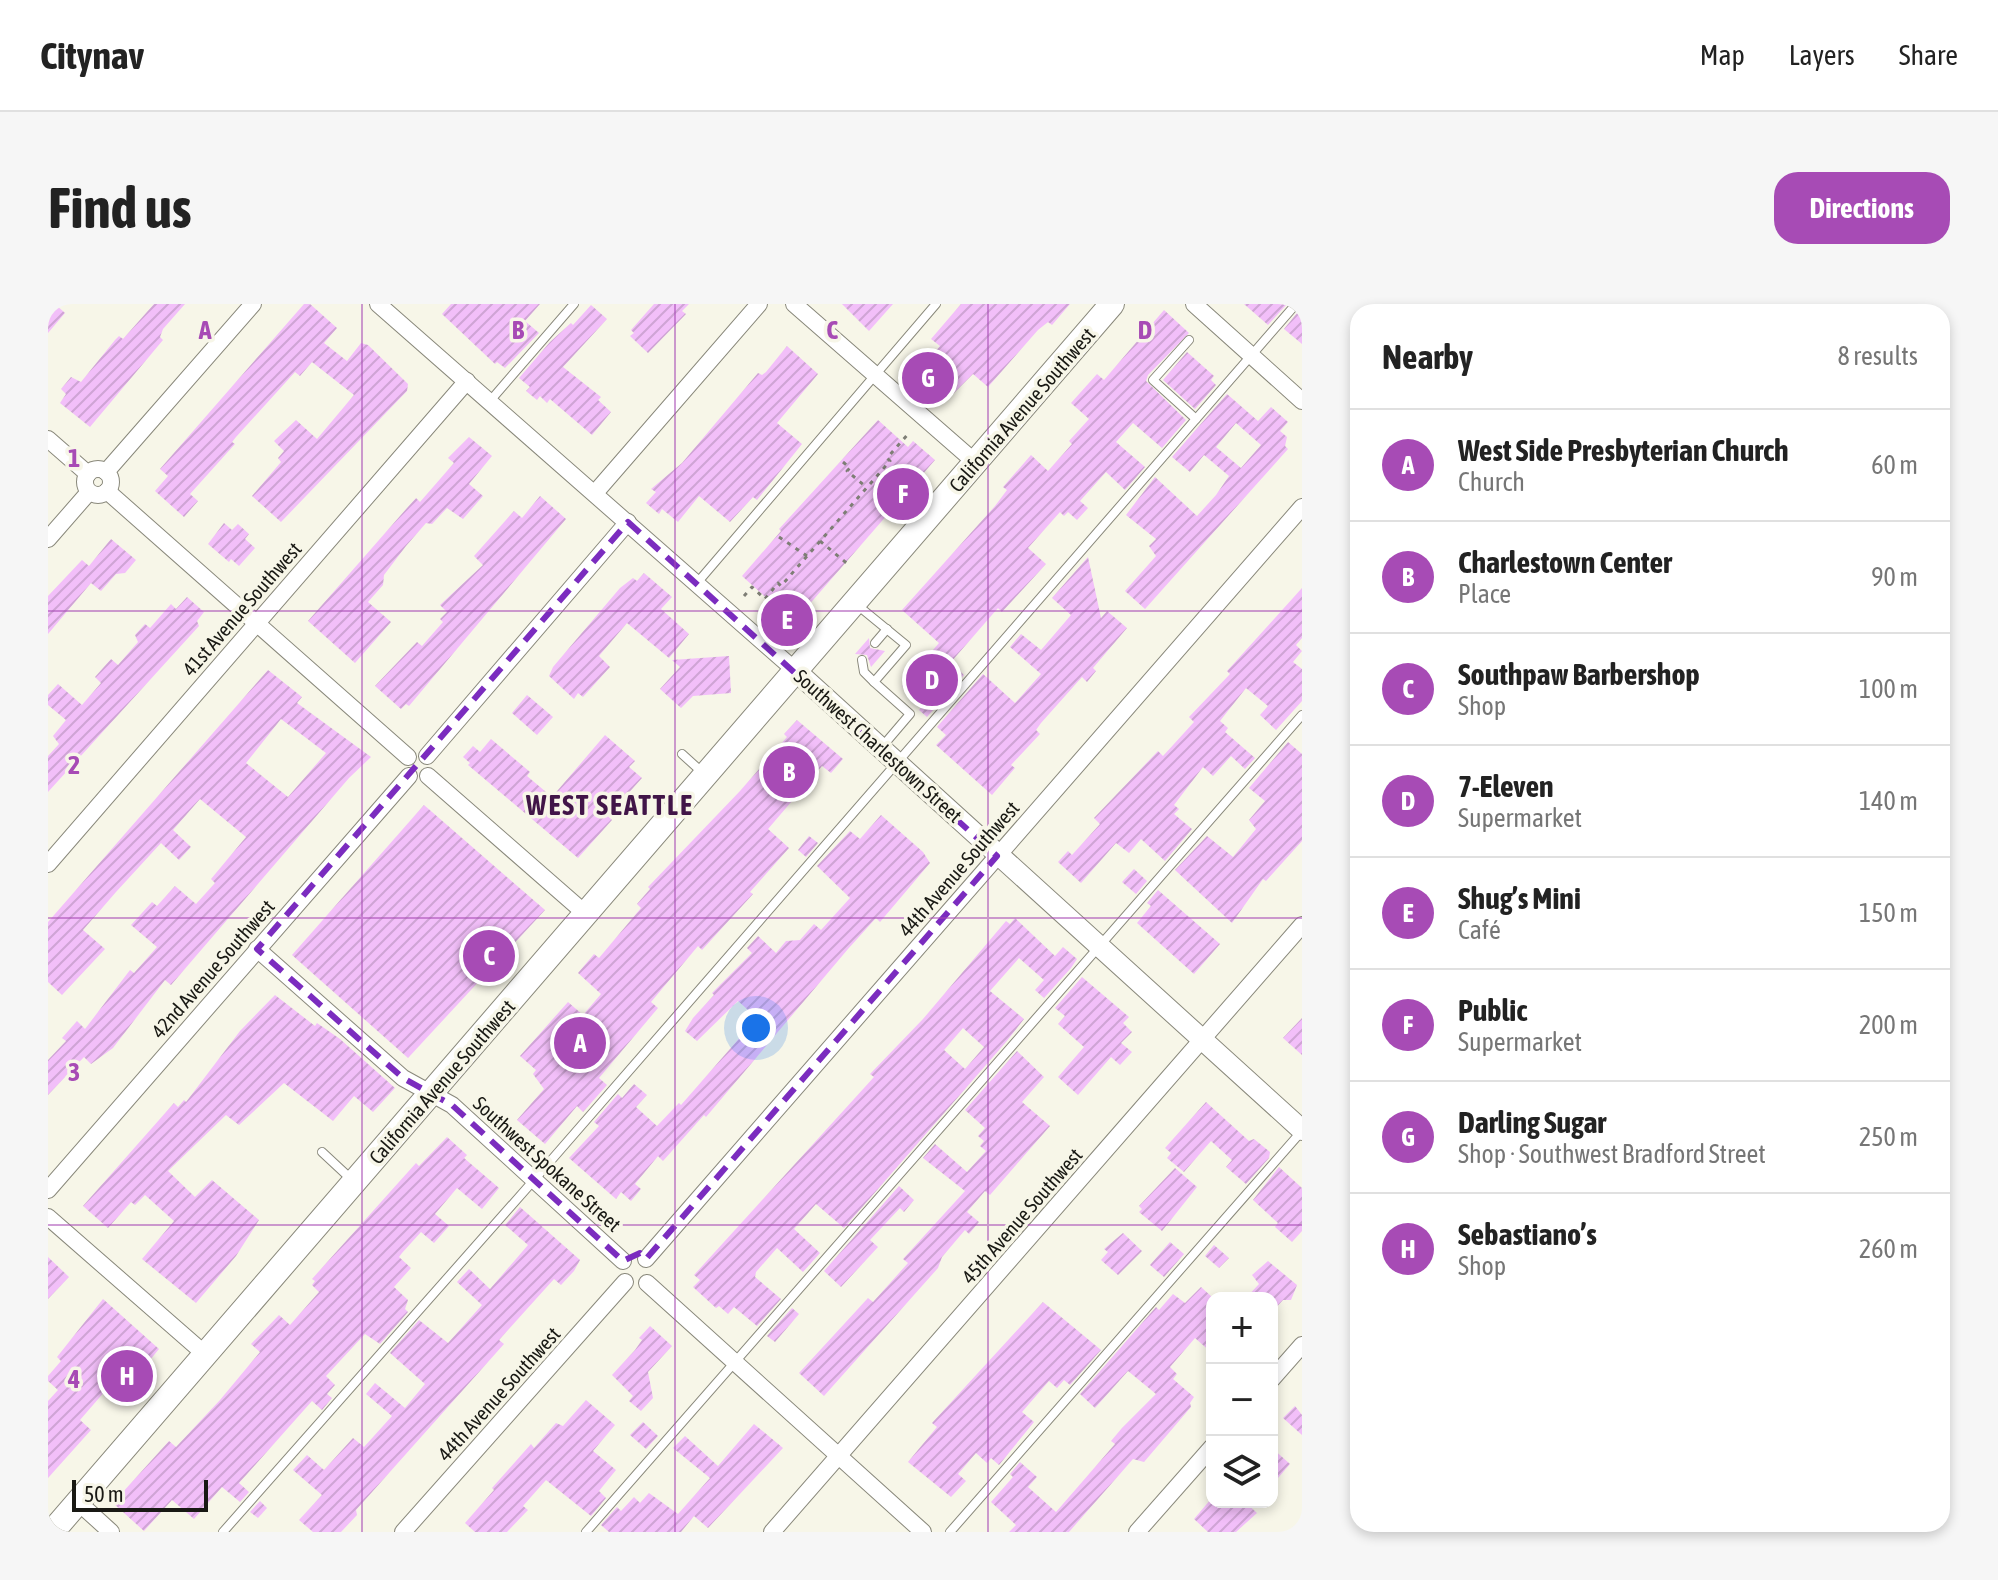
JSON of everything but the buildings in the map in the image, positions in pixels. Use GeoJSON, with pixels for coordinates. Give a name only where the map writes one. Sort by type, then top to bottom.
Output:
{"type":"FeatureCollection","features":[{"type":"Feature","properties":{"kind":"main road","name":"California Avenue Southwest"},"geometry":{"type":"LineString","coordinates":[[52,1532],[1112,304]]}},
{"type":"Feature","properties":{"kind":"street"},"geometry":{"type":"LineString","coordinates":[[106,472],[253,304]]}},
{"type":"Feature","properties":{"kind":"street"},"geometry":{"type":"LineString","coordinates":[[595,493],[759,304]]}},
{"type":"Feature","properties":{"kind":"street"},"geometry":{"type":"LineString","coordinates":[[794,304],[976,463]]}},
{"type":"Feature","properties":{"kind":"street"},"geometry":{"type":"LineString","coordinates":[[1194,304],[1212,310],[1251,356],[1302,401]]}},
{"type":"Feature","properties":{"kind":"street","name":"Southwest Charlestown Street"},"geometry":{"type":"LineString","coordinates":[[388,307],[467,381],[797,672],[1302,1130]]}},
{"type":"Feature","properties":{"kind":"street","name":"41st Avenue Southwest"},"geometry":{"type":"LineString","coordinates":[[48,864],[467,381]]}},
{"type":"Feature","properties":{"kind":"street"},"geometry":{"type":"LineString","coordinates":[[48,439],[88,474]]}},
{"type":"Feature","properties":{"kind":"street"},"geometry":{"type":"LineString","coordinates":[[97,469],[106,472],[111,483],[107,491],[97,495],[89,492],[85,484],[88,474],[97,469]]}},
{"type":"Feature","properties":{"kind":"street"},"geometry":{"type":"LineString","coordinates":[[107,491],[408,757]]}},
{"type":"Feature","properties":{"kind":"street"},"geometry":{"type":"LineString","coordinates":[[48,539],[89,492]]}},
{"type":"Feature","properties":{"kind":"street","name":"44th Avenue Southwest"},"geometry":{"type":"LineString","coordinates":[[646,1259],[1302,507]]}},
{"type":"Feature","properties":{"kind":"street"},"geometry":{"type":"LineString","coordinates":[[427,756],[628,522]]}},
{"type":"Feature","properties":{"kind":"street"},"geometry":{"type":"LineString","coordinates":[[417,753],[427,756],[432,766],[428,776],[419,780],[409,776],[404,765],[408,757],[417,753]]}},
{"type":"Feature","properties":{"kind":"street","name":"42nd Avenue Southwest"},"geometry":{"type":"LineString","coordinates":[[48,1190],[409,776]]}},
{"type":"Feature","properties":{"kind":"street"},"geometry":{"type":"LineString","coordinates":[[428,776],[587,915]]}},
{"type":"Feature","properties":{"kind":"street","name":"45th Avenue Southwest"},"geometry":{"type":"LineString","coordinates":[[772,1532],[1302,925]]}},
{"type":"Feature","properties":{"kind":"street","name":"Southwest Spokane Street"},"geometry":{"type":"LineString","coordinates":[[257,949],[403,1078],[452,1105],[623,1261]]}},
{"type":"Feature","properties":{"kind":"street"},"geometry":{"type":"LineString","coordinates":[[48,1217],[206,1355]]}},
{"type":"Feature","properties":{"kind":"street"},"geometry":{"type":"LineString","coordinates":[[634,1255],[646,1259],[652,1269],[647,1283],[638,1287],[625,1282],[620,1270],[623,1261],[634,1255]]}},
{"type":"Feature","properties":{"kind":"street","name":"44th Avenue Southwest"},"geometry":{"type":"LineString","coordinates":[[403,1532],[625,1282]]}},
{"type":"Feature","properties":{"kind":"street"},"geometry":{"type":"LineString","coordinates":[[647,1283],[923,1532]]}},
{"type":"Feature","properties":{"kind":"street"},"geometry":{"type":"LineString","coordinates":[[1278,1372],[1302,1345]]}},
{"type":"Feature","properties":{"kind":"street"},"geometry":{"type":"LineString","coordinates":[[1137,1532],[1206,1454]]}},
{"type":"Feature","properties":{"kind":"street"},"geometry":{"type":"LineString","coordinates":[[78,1502],[111,1532]]}},
{"type":"Feature","properties":{"kind":"lane"},"geometry":{"type":"LineString","coordinates":[[490,401],[574,304]]}},
{"type":"Feature","properties":{"kind":"lane"},"geometry":{"type":"LineString","coordinates":[[697,583],[936,304]]}},
{"type":"Feature","properties":{"kind":"lane"},"geometry":{"type":"LineString","coordinates":[[223,1532],[534,1180],[1296,304]]}},
{"type":"Feature","properties":{"kind":"lane"},"geometry":{"type":"LineString","coordinates":[[1189,340],[1153,380],[1196,419]]}},
{"type":"Feature","properties":{"kind":"lane"},"geometry":{"type":"LineString","coordinates":[[856,604],[906,645],[874,682]]}},
{"type":"Feature","properties":{"kind":"lane"},"geometry":{"type":"LineString","coordinates":[[875,643],[887,629]]}},
{"type":"Feature","properties":{"kind":"lane"},"geometry":{"type":"LineString","coordinates":[[862,660],[864,672],[910,714],[880,748]]}},
{"type":"Feature","properties":{"kind":"lane"},"geometry":{"type":"LineString","coordinates":[[586,1532],[1302,715]]}},
{"type":"Feature","properties":{"kind":"lane"},"geometry":{"type":"LineString","coordinates":[[682,754],[707,776]]}},
{"type":"Feature","properties":{"kind":"lane"},"geometry":{"type":"LineString","coordinates":[[950,1532],[1302,1130]]}},
{"type":"Feature","properties":{"kind":"lane"},"geometry":{"type":"LineString","coordinates":[[322,1152],[355,1182]]}},
{"type":"Feature","properties":{"kind":"path"},"geometry":{"type":"LineString","coordinates":[[744,596],[752,587],[765,599],[890,461],[887,458],[909,433]]}},
{"type":"Feature","properties":{"kind":"path"},"geometry":{"type":"LineString","coordinates":[[843,462],[850,468],[847,471],[865,486]]}},
{"type":"Feature","properties":{"kind":"path"},"geometry":{"type":"LineString","coordinates":[[779,537],[807,556]]}},
{"type":"Feature","properties":{"kind":"path"},"geometry":{"type":"LineString","coordinates":[[820,541],[850,566]]}},
{"type":"Feature","properties":{"kind":"highlighted area"},"geometry":{"type":"Polygon","coordinates":[[[628,522],[997,856],[646,1259],[640,1253],[623,1261],[452,1105],[403,1078],[257,949],[628,522]]]}},
{"type":"Feature","properties":{"kind":"place","name":"Darling Sugar"},"geometry":{"type":"Point","coordinates":[928,378]}},
{"type":"Feature","properties":{"kind":"place","name":"Public"},"geometry":{"type":"Point","coordinates":[903,494]}},
{"type":"Feature","properties":{"kind":"place","name":"Shug’s Mini"},"geometry":{"type":"Point","coordinates":[787,620]}},
{"type":"Feature","properties":{"kind":"place","name":"7-Eleven"},"geometry":{"type":"Point","coordinates":[932,680]}},
{"type":"Feature","properties":{"kind":"place","name":"Charlestown Center"},"geometry":{"type":"Point","coordinates":[789,772]}},
{"type":"Feature","properties":{"kind":"place","name":"Southpaw Barbershop"},"geometry":{"type":"Point","coordinates":[489,956]}},
{"type":"Feature","properties":{"kind":"place","name":"West Side Presbyterian Church"},"geometry":{"type":"Point","coordinates":[580,1043]}},
{"type":"Feature","properties":{"kind":"place","name":"Sebastiano’s"},"geometry":{"type":"Point","coordinates":[127,1376]}},
{"type":"Feature","properties":{"kind":"district","name":"WEST SEATTLE"},"geometry":{"type":"Point","coordinates":[610,805]}}]}
